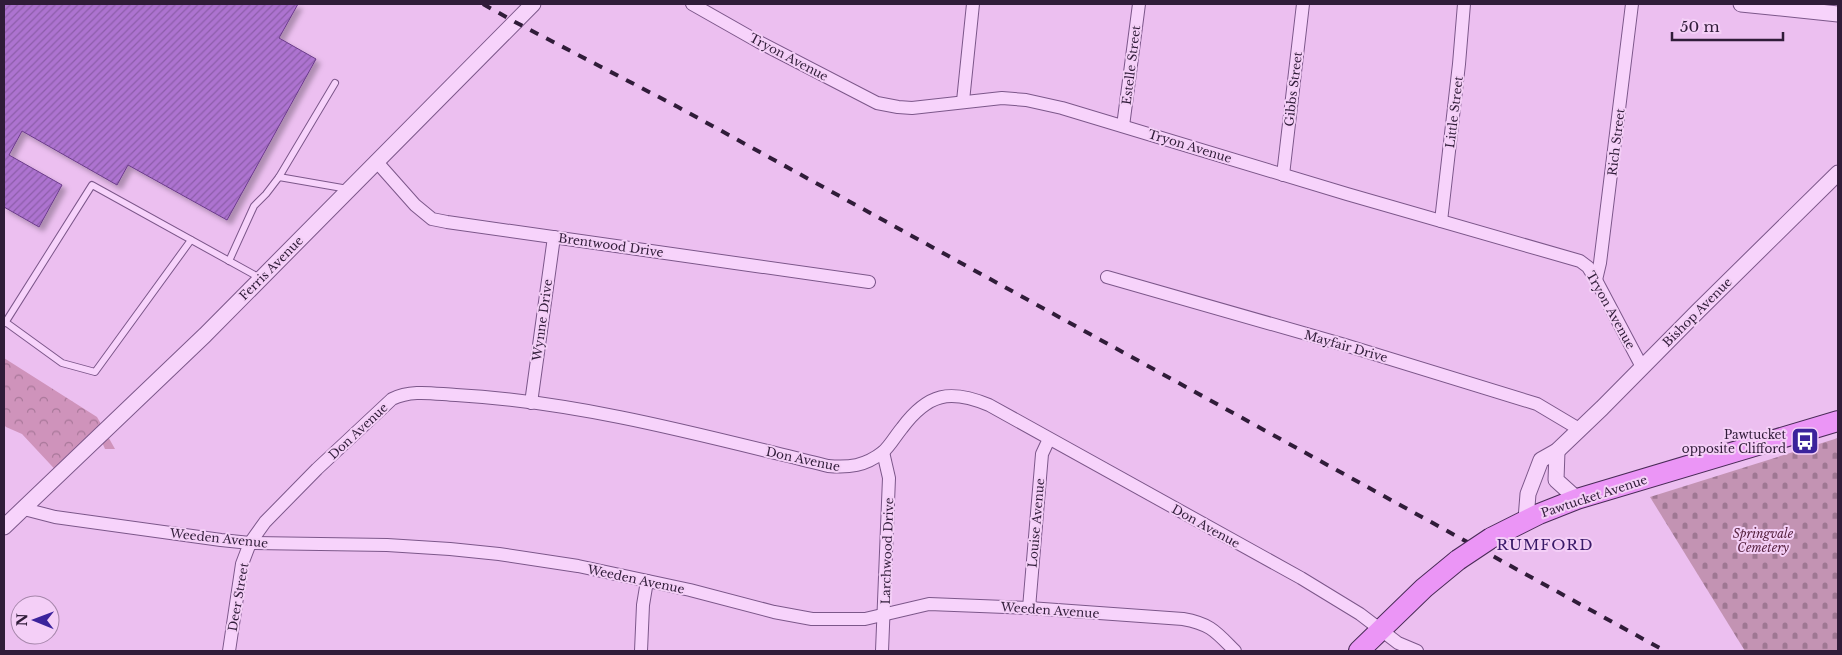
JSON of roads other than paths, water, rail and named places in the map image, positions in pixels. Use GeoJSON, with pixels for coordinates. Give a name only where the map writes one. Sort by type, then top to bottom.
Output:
{"type":"FeatureCollection","features":[{"type":"Feature","properties":{"kind":"main road","name":"Pawtucket Avenue"},"geometry":{"type":"LineString","coordinates":[[1359,651],[1424,588],[1458,560],[1491,538],[1526,519],[1577,499],[1838,421]]}},
{"type":"Feature","properties":{"kind":"street","name":"Ferris Avenue"},"geometry":{"type":"LineString","coordinates":[[4,527],[162,378],[533,4]]}},
{"type":"Feature","properties":{"kind":"street","name":"Tryon Avenue"},"geometry":{"type":"LineString","coordinates":[[692,4],[877,103],[912,108],[1002,98],[1026,100],[1062,108],[1283,175],[1580,261],[1588,267],[1596,280],[1642,367]]}},
{"type":"Feature","properties":{"kind":"street"},"geometry":{"type":"LineString","coordinates":[[963,101],[973,4]]}},
{"type":"Feature","properties":{"kind":"street","name":"Estelle Street"},"geometry":{"type":"LineString","coordinates":[[1123,126],[1139,4]]}},
{"type":"Feature","properties":{"kind":"street","name":"Gibbs Street"},"geometry":{"type":"LineString","coordinates":[[1283,175],[1303,4]]}},
{"type":"Feature","properties":{"kind":"street","name":"Little Street"},"geometry":{"type":"LineString","coordinates":[[1441,221],[1460,64],[1464,4]]}},
{"type":"Feature","properties":{"kind":"street","name":"Rich Street"},"geometry":{"type":"LineString","coordinates":[[1596,280],[1600,263],[1632,4]]}},
{"type":"Feature","properties":{"kind":"street"},"geometry":{"type":"LineString","coordinates":[[1741,4],[1782,6],[1838,14]]}},
{"type":"Feature","properties":{"kind":"street","name":"Brentwood Drive"},"geometry":{"type":"LineString","coordinates":[[376,161],[415,205],[432,218],[447,222],[869,282]]}},
{"type":"Feature","properties":{"kind":"street","name":"Bishop Avenue"},"geometry":{"type":"LineString","coordinates":[[1526,519],[1528,494],[1541,460],[1557,450],[1579,429],[1838,173]]}},
{"type":"Feature","properties":{"kind":"street","name":"Wynne Drive"},"geometry":{"type":"LineString","coordinates":[[531,403],[554,237]]}},
{"type":"Feature","properties":{"kind":"street","name":"Mayfair Drive"},"geometry":{"type":"LineString","coordinates":[[1107,277],[1345,345],[1537,404],[1579,429]]}},
{"type":"Feature","properties":{"kind":"street","name":"Don Avenue"},"geometry":{"type":"LineString","coordinates":[[250,543],[271,515],[317,468],[392,398],[401,394],[489,397],[633,419],[828,466],[846,468],[865,463],[883,452],[915,411],[934,398],[954,396],[971,398],[990,406],[1301,578],[1398,643],[1417,651]]}},
{"type":"Feature","properties":{"kind":"street","name":"Louise Avenue"},"geometry":{"type":"LineString","coordinates":[[1029,608],[1042,454],[1049,439]]}},
{"type":"Feature","properties":{"kind":"street"},"geometry":{"type":"LineString","coordinates":[[1557,450],[1556,480],[1577,499]]}},
{"type":"Feature","properties":{"kind":"street","name":"Larchwood Drive"},"geometry":{"type":"LineString","coordinates":[[882,651],[885,614],[889,478],[883,452]]}},
{"type":"Feature","properties":{"kind":"street","name":"Weeden Avenue"},"geometry":{"type":"LineString","coordinates":[[24,509],[55,516],[250,543],[387,545],[469,550],[499,554],[578,566],[774,612],[812,619],[865,619],[929,604],[1029,608],[1196,621],[1213,629],[1235,651]]}},
{"type":"Feature","properties":{"kind":"street","name":"Deer Street"},"geometry":{"type":"LineString","coordinates":[[229,651],[242,564],[250,543]]}},
{"type":"Feature","properties":{"kind":"street"},"geometry":{"type":"LineString","coordinates":[[641,651],[643,606],[647,581]]}},
{"type":"Feature","properties":{"kind":"lane"},"geometry":{"type":"LineString","coordinates":[[229,262],[254,206],[279,177],[335,83]]}},
{"type":"Feature","properties":{"kind":"lane"},"geometry":{"type":"LineString","coordinates":[[279,177],[349,189]]}},
{"type":"Feature","properties":{"kind":"lane"},"geometry":{"type":"LineString","coordinates":[[191,240],[95,372],[62,363],[5,322],[92,185],[191,240],[229,262],[261,279]]}},
{"type":"Feature","properties":{"kind":"railway"},"geometry":{"type":"LineString","coordinates":[[483,4],[678,107],[1665,651]]}},
{"type":"Feature","properties":{"kind":"place","name":"Pawtucket opposite Clifford"},"geometry":{"type":"Point","coordinates":[1805,441]}},
{"type":"Feature","properties":{"kind":"district","name":"RUMFORD"},"geometry":{"type":"Point","coordinates":[1545,544]}},
{"type":"Feature","properties":{"kind":"park label","name":"Springvale Cemetery"},"geometry":{"type":"Point","coordinates":[1763,540]}}]}
